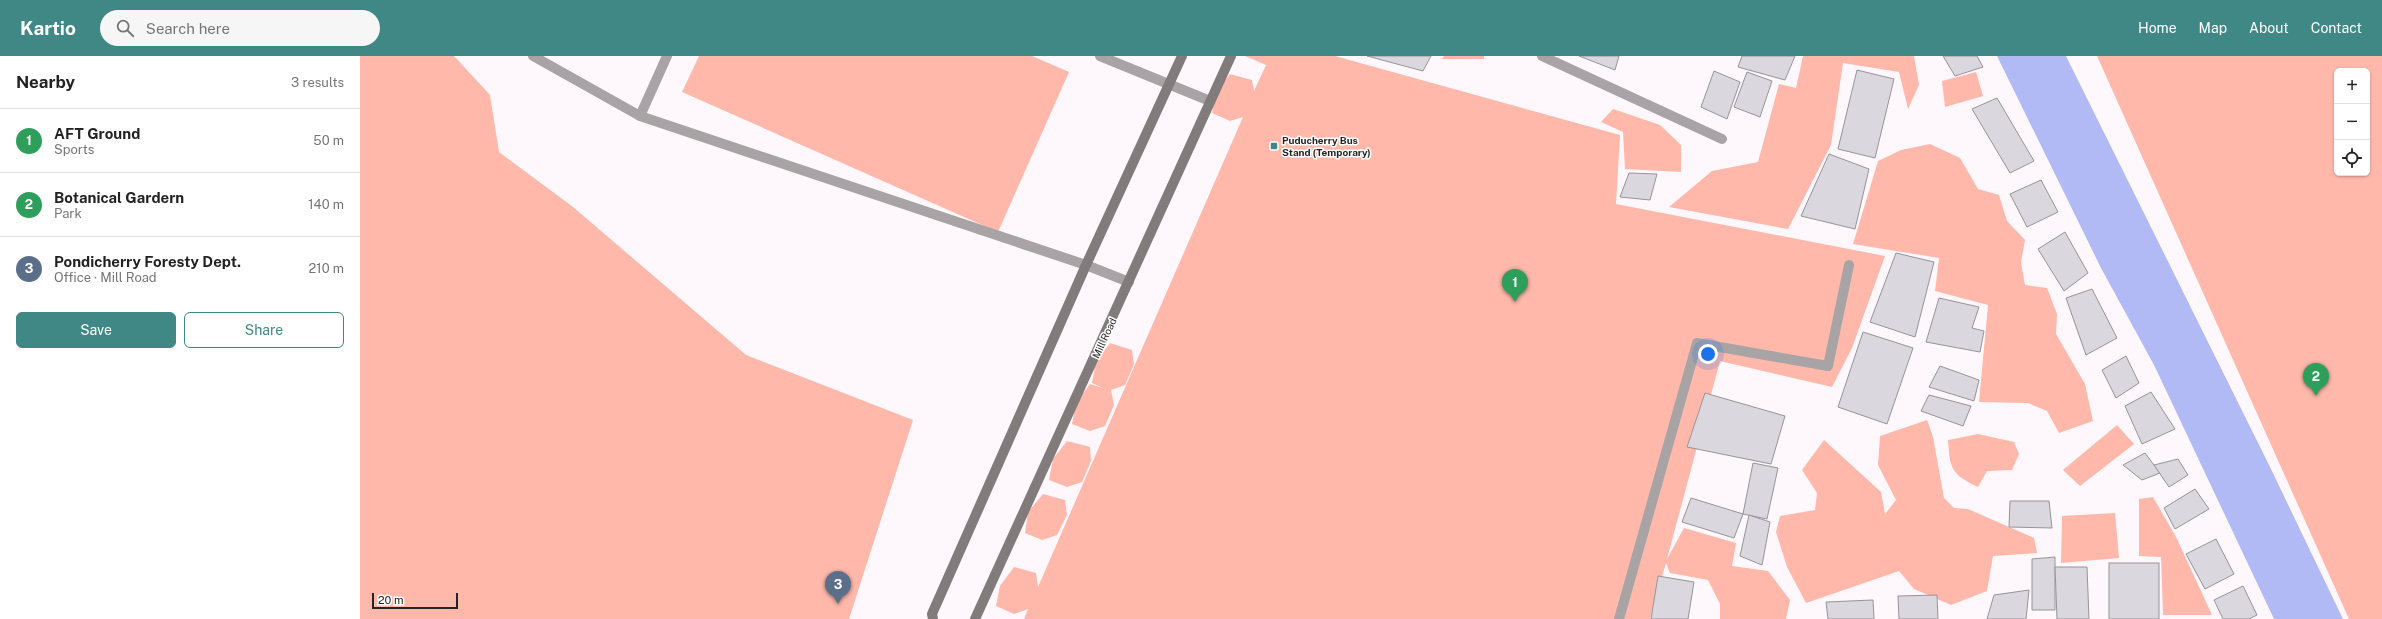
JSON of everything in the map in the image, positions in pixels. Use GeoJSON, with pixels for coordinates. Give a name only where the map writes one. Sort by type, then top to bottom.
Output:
{"type":"FeatureCollection","features":[{"type":"Feature","properties":{"kind":"main road"},"geometry":{"type":"LineString","coordinates":[[932,619],[932,614],[1086,265],[1182,56]]}},
{"type":"Feature","properties":{"kind":"main road","name":"Mill Road"},"geometry":{"type":"LineString","coordinates":[[975,619],[1210,101],[1232,56]]}},
{"type":"Feature","properties":{"kind":"street"},"geometry":{"type":"LineString","coordinates":[[532,56],[640,116],[1086,265],[1129,282]]}},
{"type":"Feature","properties":{"kind":"street"},"geometry":{"type":"LineString","coordinates":[[640,116],[667,56]]}},
{"type":"Feature","properties":{"kind":"street"},"geometry":{"type":"LineString","coordinates":[[1100,56],[1210,101]]}},
{"type":"Feature","properties":{"kind":"street"},"geometry":{"type":"LineString","coordinates":[[1542,56],[1722,139]]}},
{"type":"Feature","properties":{"kind":"street"},"geometry":{"type":"LineString","coordinates":[[1619,619],[1697,342],[1828,366],[1849,265]]}},
{"type":"Feature","properties":{"kind":"shaded area"},"geometry":{"type":"Polygon","coordinates":[[[360,56],[454,56],[490,95],[499,152],[573,207],[746,355],[913,420],[849,619],[360,619],[360,56]]]}},
{"type":"Feature","properties":{"kind":"shaded area"},"geometry":{"type":"Polygon","coordinates":[[[699,56],[1032,56],[1069,72],[998,232],[682,92],[699,56]]]}},
{"type":"Feature","properties":{"kind":"shaded area"},"geometry":{"type":"Polygon","coordinates":[[[1245,56],[1335,56],[1620,135],[1616,204],[1885,256],[1852,348],[1832,387],[1720,361],[1667,559],[1684,528],[1736,543],[1732,566],[1768,571],[1790,600],[1786,619],[1720,619],[1720,604],[1708,580],[1670,573],[1666,563],[1650,619],[1024,619],[1028,609],[1014,614],[996,606],[1000,586],[1014,567],[1036,573],[1038,587],[1243,117],[1230,121],[1212,113],[1216,92],[1230,74],[1252,80],[1254,91],[1266,65],[1245,56]]]}},
{"type":"Feature","properties":{"kind":"shaded area"},"geometry":{"type":"Polygon","coordinates":[[[1444,56],[1484,56],[1484,59],[1442,59],[1444,56]]]}},
{"type":"Feature","properties":{"kind":"shaded area"},"geometry":{"type":"Polygon","coordinates":[[[1803,56],[1914,56],[1919,85],[1908,109],[1899,72],[1843,63],[1831,145],[1788,229],[1669,207],[1712,171],[1758,162],[1779,84],[1796,88],[1803,56]]]}},
{"type":"Feature","properties":{"kind":"shaded area"},"geometry":{"type":"Polygon","coordinates":[[[2097,56],[2382,56],[2382,619],[2349,619],[2097,56]]]}},
{"type":"Feature","properties":{"kind":"shaded area"},"geometry":{"type":"Polygon","coordinates":[[[1976,72],[1983,96],[1945,107],[1942,81],[1976,72]]]}},
{"type":"Feature","properties":{"kind":"shaded area"},"geometry":{"type":"Polygon","coordinates":[[[1613,109],[1660,125],[1681,145],[1681,172],[1625,169],[1623,132],[1601,122],[1613,109]]]}},
{"type":"Feature","properties":{"kind":"shaded area"},"geometry":{"type":"Polygon","coordinates":[[[1930,144],[1960,158],[1978,189],[1999,195],[2007,221],[2025,240],[2021,262],[2025,285],[2047,288],[2057,314],[2056,334],[2085,384],[2093,421],[2059,433],[2047,411],[2028,403],[1979,402],[1988,305],[1935,291],[1939,258],[1853,244],[1878,161],[1901,150],[1930,144]]]}},
{"type":"Feature","properties":{"kind":"shaded area"},"geometry":{"type":"Polygon","coordinates":[[[1110,343],[1132,350],[1134,364],[1125,385],[1111,390],[1114,405],[1105,426],[1090,431],[1072,424],[1076,403],[1090,384],[1103,388],[1092,383],[1096,361],[1110,343]]]}},
{"type":"Feature","properties":{"kind":"shaded area"},"geometry":{"type":"Polygon","coordinates":[[[1927,420],[1933,437],[1944,498],[1954,508],[1968,509],[2034,538],[2037,553],[1993,556],[1987,591],[1951,605],[1914,589],[1899,571],[1806,603],[1787,567],[1776,532],[1780,516],[1815,510],[1817,493],[1802,470],[1824,440],[1881,492],[1885,514],[1896,500],[1878,465],[1880,436],[1927,420]]]}},
{"type":"Feature","properties":{"kind":"shaded area"},"geometry":{"type":"Polygon","coordinates":[[[2117,425],[2134,444],[2080,486],[2063,470],[2117,425]]]}},
{"type":"Feature","properties":{"kind":"shaded area"},"geometry":{"type":"Polygon","coordinates":[[[1978,434],[2014,442],[2019,454],[2012,470],[1987,471],[1978,487],[1962,478],[1954,470],[1951,464],[1948,440],[1978,434]]]}},
{"type":"Feature","properties":{"kind":"shaded area"},"geometry":{"type":"Polygon","coordinates":[[[1067,441],[1090,447],[1091,461],[1082,482],[1067,487],[1049,480],[1053,459],[1067,441]]]}},
{"type":"Feature","properties":{"kind":"shaded area"},"geometry":{"type":"Polygon","coordinates":[[[1043,494],[1065,500],[1067,515],[1057,535],[1042,540],[1025,533],[1028,512],[1043,494]]]}},
{"type":"Feature","properties":{"kind":"shaded area"},"geometry":{"type":"Polygon","coordinates":[[[2153,497],[2176,537],[2212,615],[2163,615],[2161,557],[2139,556],[2139,499],[2153,497]]]}},
{"type":"Feature","properties":{"kind":"shaded area"},"geometry":{"type":"Polygon","coordinates":[[[2115,513],[2119,558],[2061,563],[2062,516],[2115,513]]]}},
{"type":"Feature","properties":{"kind":"water"},"geometry":{"type":"Polygon","coordinates":[[[1997,56],[2066,56],[2270,467],[2343,619],[2274,619],[2154,365],[2101,268],[1997,56]]]}},
{"type":"Feature","properties":{"kind":"building"},"geometry":{"type":"Polygon","coordinates":[[[1367,56],[1431,56],[1423,71],[1367,56]]]}},
{"type":"Feature","properties":{"kind":"building"},"geometry":{"type":"Polygon","coordinates":[[[1579,56],[1619,56],[1615,70],[1579,56]]]}},
{"type":"Feature","properties":{"kind":"building"},"geometry":{"type":"Polygon","coordinates":[[[1742,56],[1795,56],[1785,80],[1738,67],[1742,56]]]}},
{"type":"Feature","properties":{"kind":"building"},"geometry":{"type":"Polygon","coordinates":[[[1943,56],[1977,56],[1983,67],[1955,76],[1943,56]]]}},
{"type":"Feature","properties":{"kind":"building"},"geometry":{"type":"Polygon","coordinates":[[[1857,70],[1894,79],[1875,158],[1838,149],[1857,70]]]}},
{"type":"Feature","properties":{"kind":"building"},"geometry":{"type":"Polygon","coordinates":[[[1714,71],[1740,82],[1727,119],[1701,107],[1714,71]]]}},
{"type":"Feature","properties":{"kind":"building"},"geometry":{"type":"Polygon","coordinates":[[[1747,72],[1772,81],[1760,117],[1734,107],[1747,72]]]}},
{"type":"Feature","properties":{"kind":"building"},"geometry":{"type":"Polygon","coordinates":[[[1997,98],[2034,161],[2010,173],[1972,109],[1997,98]]]}},
{"type":"Feature","properties":{"kind":"building"},"geometry":{"type":"Polygon","coordinates":[[[1829,154],[1869,169],[1855,229],[1801,216],[1829,154]]]}},
{"type":"Feature","properties":{"kind":"building"},"geometry":{"type":"Polygon","coordinates":[[[1629,173],[1657,174],[1650,200],[1620,197],[1629,173]]]}},
{"type":"Feature","properties":{"kind":"building"},"geometry":{"type":"Polygon","coordinates":[[[2041,180],[2058,212],[2027,227],[2010,194],[2041,180]]]}},
{"type":"Feature","properties":{"kind":"building"},"geometry":{"type":"Polygon","coordinates":[[[2065,232],[2088,273],[2064,291],[2038,249],[2065,232]]]}},
{"type":"Feature","properties":{"kind":"building"},"geometry":{"type":"Polygon","coordinates":[[[1896,253],[1934,262],[1915,337],[1870,322],[1896,253]]]}},
{"type":"Feature","properties":{"kind":"building"},"geometry":{"type":"Polygon","coordinates":[[[2092,289],[2117,338],[2086,355],[2066,298],[2092,289]]]}},
{"type":"Feature","properties":{"kind":"building"},"geometry":{"type":"Polygon","coordinates":[[[1939,298],[1979,307],[1972,328],[1984,331],[1980,352],[1926,342],[1939,298]]]}},
{"type":"Feature","properties":{"kind":"building"},"geometry":{"type":"Polygon","coordinates":[[[1863,332],[1913,348],[1887,424],[1838,407],[1863,332]]]}},
{"type":"Feature","properties":{"kind":"building"},"geometry":{"type":"Polygon","coordinates":[[[2126,356],[2139,383],[2116,398],[2102,370],[2126,356]]]}},
{"type":"Feature","properties":{"kind":"building"},"geometry":{"type":"Polygon","coordinates":[[[1940,366],[1979,380],[1974,401],[1929,387],[1940,366]]]}},
{"type":"Feature","properties":{"kind":"building"},"geometry":{"type":"Polygon","coordinates":[[[2151,392],[2175,429],[2142,444],[2125,406],[2151,392]]]}},
{"type":"Feature","properties":{"kind":"building"},"geometry":{"type":"Polygon","coordinates":[[[1705,393],[1785,416],[1771,464],[1687,447],[1705,393]]]}},
{"type":"Feature","properties":{"kind":"building"},"geometry":{"type":"Polygon","coordinates":[[[1929,395],[1971,406],[1963,426],[1921,411],[1929,395]]]}},
{"type":"Feature","properties":{"kind":"building"},"geometry":{"type":"Polygon","coordinates":[[[2145,453],[2160,473],[2142,480],[2123,465],[2145,453]]]}},
{"type":"Feature","properties":{"kind":"building"},"geometry":{"type":"Polygon","coordinates":[[[2178,459],[2188,475],[2169,487],[2154,465],[2178,459]]]}},
{"type":"Feature","properties":{"kind":"building"},"geometry":{"type":"Polygon","coordinates":[[[1753,463],[1778,468],[1767,519],[1743,514],[1753,463]]]}},
{"type":"Feature","properties":{"kind":"building"},"geometry":{"type":"Polygon","coordinates":[[[2195,489],[2209,509],[2175,529],[2164,508],[2195,489]]]}},
{"type":"Feature","properties":{"kind":"building"},"geometry":{"type":"Polygon","coordinates":[[[1691,498],[1743,514],[1734,538],[1682,522],[1691,498]]]}},
{"type":"Feature","properties":{"kind":"building"},"geometry":{"type":"Polygon","coordinates":[[[2010,501],[2049,501],[2052,528],[2009,527],[2010,501]]]}},
{"type":"Feature","properties":{"kind":"building"},"geometry":{"type":"Polygon","coordinates":[[[1749,515],[1770,522],[1762,565],[1740,556],[1749,515]]]}},
{"type":"Feature","properties":{"kind":"building"},"geometry":{"type":"Polygon","coordinates":[[[2216,539],[2234,574],[2205,589],[2186,554],[2216,539]]]}},
{"type":"Feature","properties":{"kind":"building"},"geometry":{"type":"Polygon","coordinates":[[[2055,557],[2055,610],[2032,610],[2032,559],[2055,557]]]}},
{"type":"Feature","properties":{"kind":"building"},"geometry":{"type":"Polygon","coordinates":[[[2109,563],[2159,563],[2159,619],[2109,619],[2109,563]]]}},
{"type":"Feature","properties":{"kind":"building"},"geometry":{"type":"Polygon","coordinates":[[[2055,567],[2087,567],[2089,619],[2057,619],[2055,567]]]}},
{"type":"Feature","properties":{"kind":"building"},"geometry":{"type":"Polygon","coordinates":[[[1658,576],[1694,582],[1688,619],[1651,619],[1658,576]]]}},
{"type":"Feature","properties":{"kind":"building"},"geometry":{"type":"Polygon","coordinates":[[[2243,586],[2257,615],[2249,619],[2223,619],[2214,600],[2243,586]]]}},
{"type":"Feature","properties":{"kind":"building"},"geometry":{"type":"Polygon","coordinates":[[[2029,590],[2026,619],[1987,619],[1994,595],[2029,590]]]}},
{"type":"Feature","properties":{"kind":"building"},"geometry":{"type":"Polygon","coordinates":[[[1937,595],[1938,619],[1899,619],[1898,596],[1937,595]]]}},
{"type":"Feature","properties":{"kind":"building"},"geometry":{"type":"Polygon","coordinates":[[[1873,600],[1874,619],[1828,619],[1826,602],[1873,600]]]}},
{"type":"Feature","properties":{"kind":"place","name":"Puducherry Bus Stand (Temporary)"},"geometry":{"type":"Point","coordinates":[1274,146]}},
{"type":"Feature","properties":{"kind":"place","name":"AFT Ground"},"geometry":{"type":"Point","coordinates":[1515,302]}},
{"type":"Feature","properties":{"kind":"place","name":"Botanical Gardern"},"geometry":{"type":"Point","coordinates":[2316,396]}},
{"type":"Feature","properties":{"kind":"place","name":"Pondicherry Foresty Dept."},"geometry":{"type":"Point","coordinates":[838,604]}}]}
